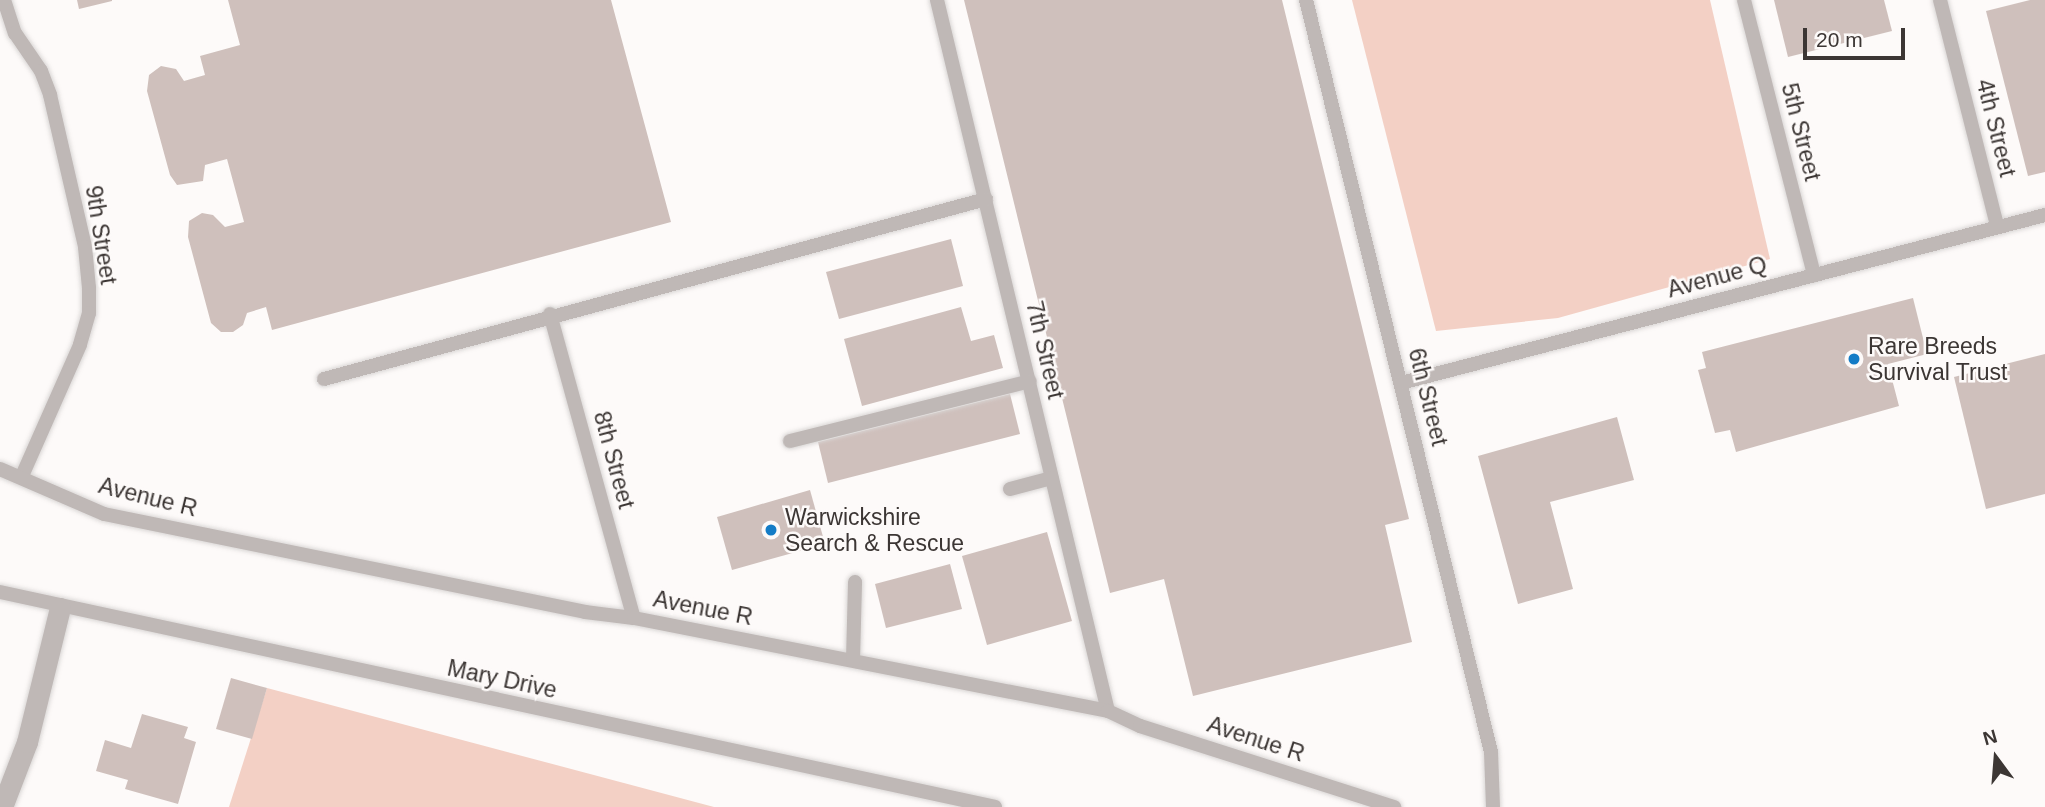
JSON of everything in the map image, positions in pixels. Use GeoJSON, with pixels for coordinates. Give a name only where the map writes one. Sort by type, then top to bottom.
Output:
{"type":"FeatureCollection","features":[{"type":"Feature","properties":{"kind":"street"},"geometry":{"type":"LineString","coordinates":[[2,807],[27,742],[60,608]]}},
{"type":"Feature","properties":{"kind":"lane","name":"9th Street"},"geometry":{"type":"LineString","coordinates":[[4,0],[15,33],[41,71],[50,95],[85,247],[89,288],[89,313],[80,345],[21,478]]}},
{"type":"Feature","properties":{"kind":"lane","name":"7th Street"},"geometry":{"type":"LineString","coordinates":[[937,0],[1108,711]]}},
{"type":"Feature","properties":{"kind":"lane","name":"6th Street"},"geometry":{"type":"LineString","coordinates":[[1306,0],[1492,752],[1493,807]]}},
{"type":"Feature","properties":{"kind":"lane","name":"5th Street"},"geometry":{"type":"LineString","coordinates":[[1744,0],[1814,275]]}},
{"type":"Feature","properties":{"kind":"lane","name":"4th Street"},"geometry":{"type":"LineString","coordinates":[[1941,0],[1997,226]]}},
{"type":"Feature","properties":{"kind":"lane"},"geometry":{"type":"LineString","coordinates":[[324,379],[551,314],[986,199]]}},
{"type":"Feature","properties":{"kind":"lane","name":"Avenue Q"},"geometry":{"type":"LineString","coordinates":[[1401,383],[2045,215]]}},
{"type":"Feature","properties":{"kind":"lane","name":"8th Street"},"geometry":{"type":"LineString","coordinates":[[551,314],[634,618]]}},
{"type":"Feature","properties":{"kind":"lane"},"geometry":{"type":"LineString","coordinates":[[790,440],[1030,381]]}},
{"type":"Feature","properties":{"kind":"lane","name":"Avenue R"},"geometry":{"type":"LineString","coordinates":[[0,468],[104,514],[584,612],[634,618],[1108,711],[1140,726],[1394,807]]}},
{"type":"Feature","properties":{"kind":"lane"},"geometry":{"type":"LineString","coordinates":[[1010,489],[1052,478]]}},
{"type":"Feature","properties":{"kind":"lane"},"geometry":{"type":"LineString","coordinates":[[853,660],[855,582]]}},
{"type":"Feature","properties":{"kind":"lane","name":"Mary Drive"},"geometry":{"type":"LineString","coordinates":[[0,592],[60,608],[995,807]]}},
{"type":"Feature","properties":{"kind":"shaded area"},"geometry":{"type":"Polygon","coordinates":[[[1352,0],[1710,0],[1770,259],[1558,318],[1436,331],[1352,0]]]}},
{"type":"Feature","properties":{"kind":"shaded area"},"geometry":{"type":"Polygon","coordinates":[[[267,688],[714,807],[229,807],[267,688]]]}},
{"type":"Feature","properties":{"kind":"building"},"geometry":{"type":"Polygon","coordinates":[[[77,0],[112,0],[112,1],[79,9],[77,0]]]}},
{"type":"Feature","properties":{"kind":"building"},"geometry":{"type":"Polygon","coordinates":[[[228,0],[611,0],[671,222],[272,330],[266,307],[247,313],[243,325],[233,332],[221,332],[211,323],[188,237],[189,221],[202,213],[213,215],[225,227],[244,222],[227,159],[205,165],[203,181],[177,185],[170,175],[147,91],[149,75],[161,66],[176,69],[184,81],[205,75],[200,56],[240,45],[228,0]]]}},
{"type":"Feature","properties":{"kind":"building"},"geometry":{"type":"Polygon","coordinates":[[[964,0],[1282,0],[1409,519],[1385,525],[1412,642],[1193,696],[1164,579],[1110,593],[964,0]]]}},
{"type":"Feature","properties":{"kind":"building"},"geometry":{"type":"Polygon","coordinates":[[[1774,0],[1884,0],[1892,31],[1788,57],[1774,0]]]}},
{"type":"Feature","properties":{"kind":"building"},"geometry":{"type":"Polygon","coordinates":[[[2030,0],[2045,0],[2045,172],[2028,176],[1986,11],[2030,0]]]}},
{"type":"Feature","properties":{"kind":"building"},"geometry":{"type":"Polygon","coordinates":[[[951,239],[963,286],[839,319],[826,272],[951,239]]]}},
{"type":"Feature","properties":{"kind":"building"},"geometry":{"type":"Polygon","coordinates":[[[1913,298],[1927,354],[1888,364],[1899,406],[1736,452],[1730,430],[1715,433],[1698,370],[1706,368],[1702,352],[1913,298]]]}},
{"type":"Feature","properties":{"kind":"building"},"geometry":{"type":"Polygon","coordinates":[[[961,307],[971,341],[994,335],[1003,368],[862,406],[844,339],[961,307]]]}},
{"type":"Feature","properties":{"kind":"building"},"geometry":{"type":"Polygon","coordinates":[[[2045,354],[2045,494],[1986,509],[1954,377],[2045,354]]]}},
{"type":"Feature","properties":{"kind":"building"},"geometry":{"type":"Polygon","coordinates":[[[1010,394],[1020,434],[828,483],[818,442],[1010,394]]]}},
{"type":"Feature","properties":{"kind":"building"},"geometry":{"type":"Polygon","coordinates":[[[1617,417],[1634,480],[1550,502],[1573,589],[1518,604],[1478,456],[1617,417]]]}},
{"type":"Feature","properties":{"kind":"building","name":"Warwickshire Search & Rescue"},"geometry":{"type":"Polygon","coordinates":[[[810,490],[825,544],[732,570],[717,517],[810,490]]]}},
{"type":"Feature","properties":{"kind":"building"},"geometry":{"type":"Polygon","coordinates":[[[1047,532],[1072,621],[987,645],[962,556],[1047,532]]]}},
{"type":"Feature","properties":{"kind":"building"},"geometry":{"type":"Polygon","coordinates":[[[950,564],[962,609],[886,628],[875,584],[950,564]]]}},
{"type":"Feature","properties":{"kind":"building"},"geometry":{"type":"Polygon","coordinates":[[[231,678],[267,688],[252,739],[216,729],[231,678]]]}},
{"type":"Feature","properties":{"kind":"building"},"geometry":{"type":"Polygon","coordinates":[[[142,714],[188,727],[184,738],[196,742],[178,804],[125,789],[128,780],[96,771],[105,740],[131,748],[142,714]]]}},
{"type":"Feature","properties":{"kind":"place","name":"Rare Breeds Survival Trust"},"geometry":{"type":"Point","coordinates":[1854,359]}},
{"type":"Feature","properties":{"kind":"place","name":"Warwickshire Search & Rescue"},"geometry":{"type":"Point","coordinates":[771,530]}}]}
